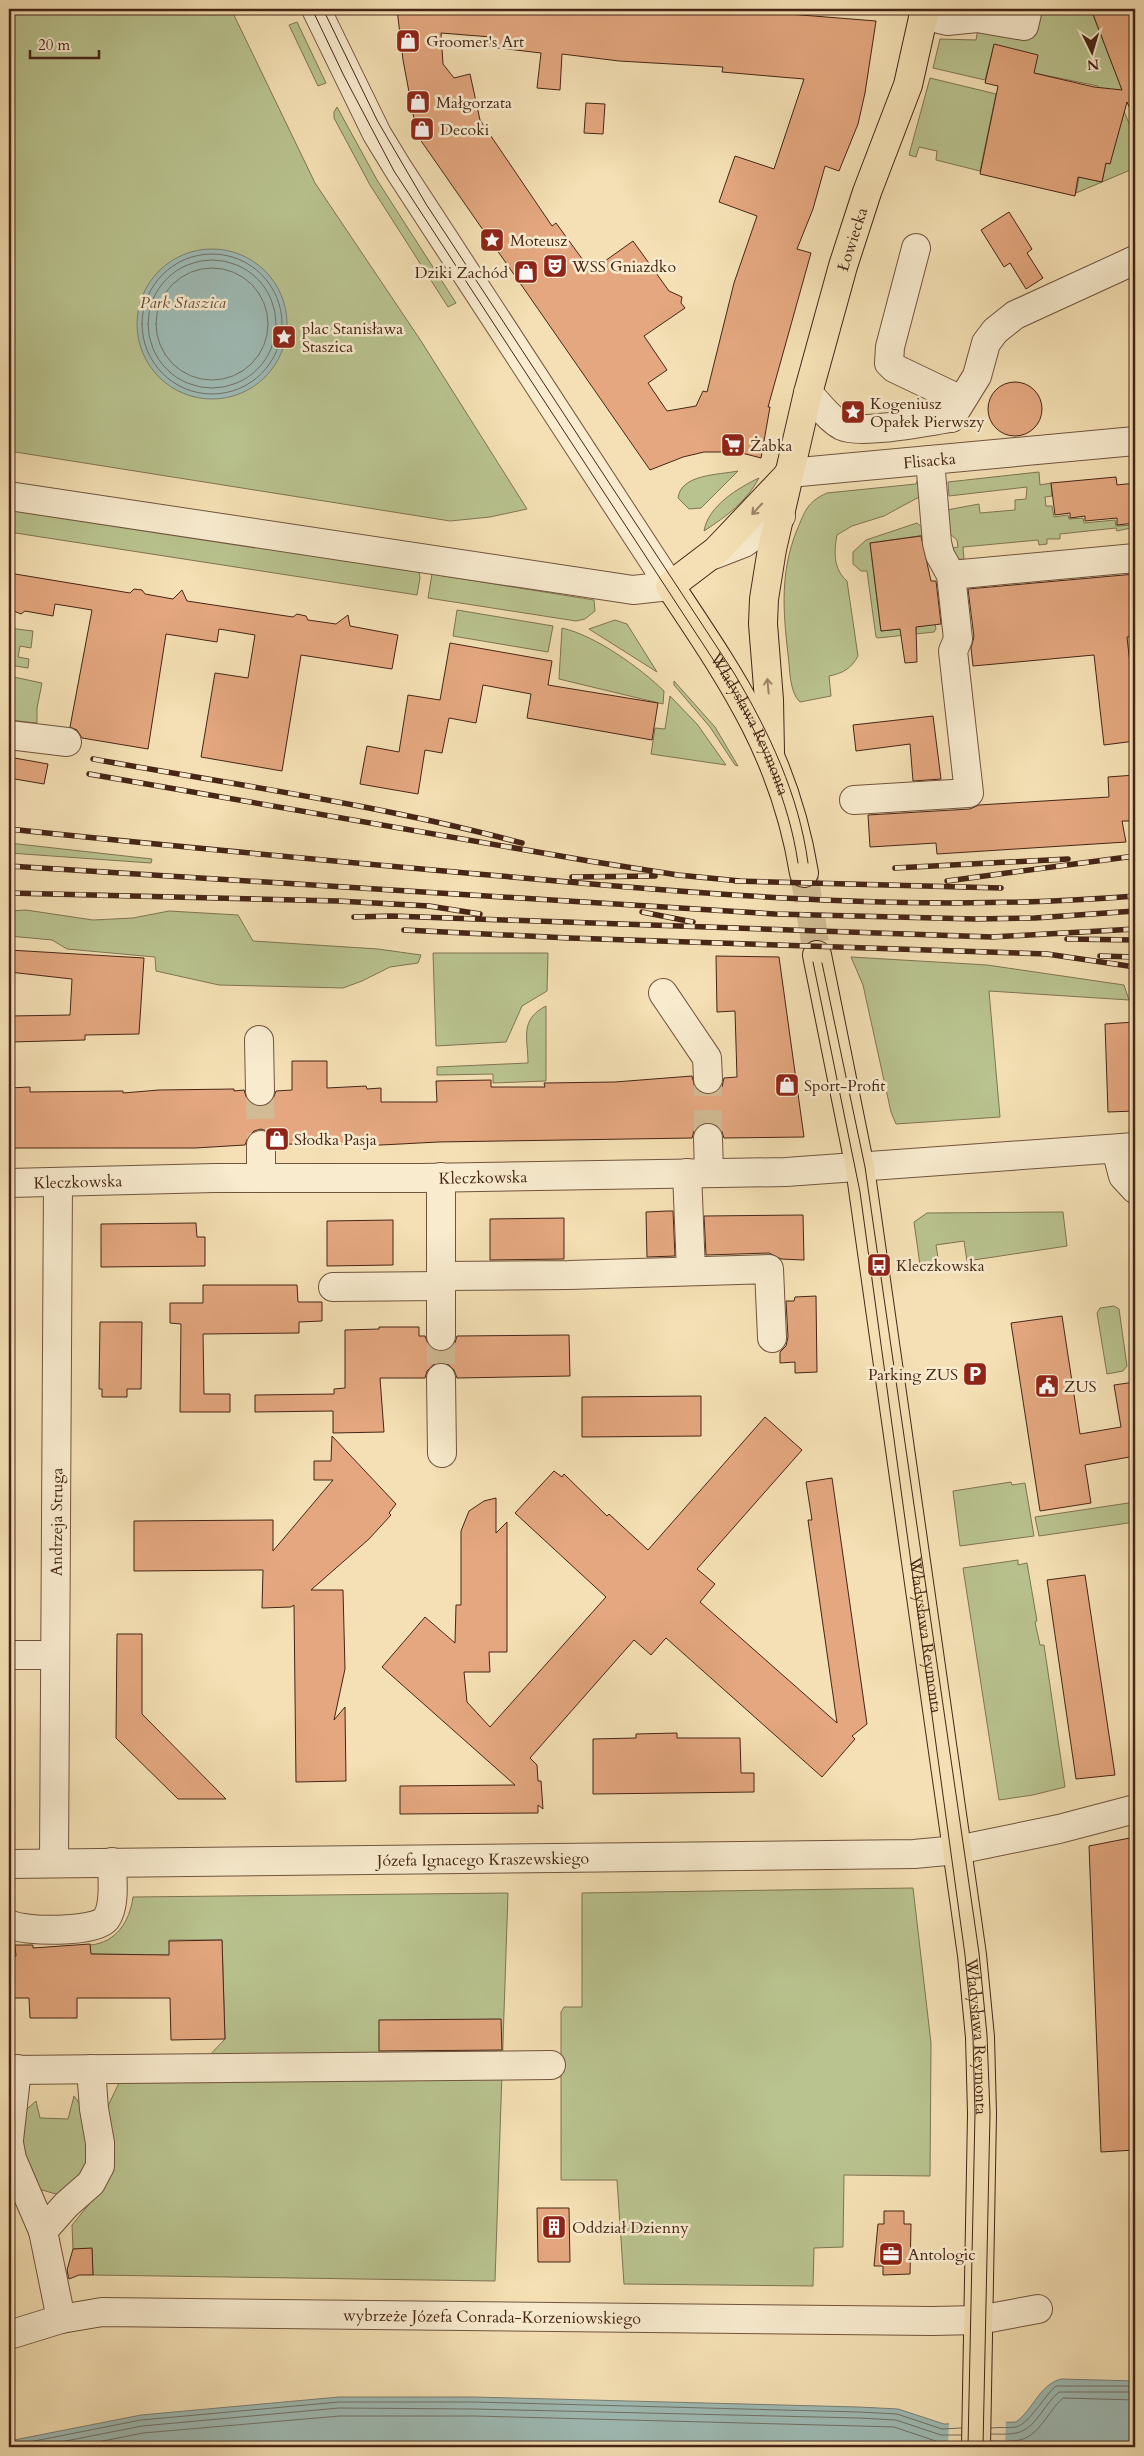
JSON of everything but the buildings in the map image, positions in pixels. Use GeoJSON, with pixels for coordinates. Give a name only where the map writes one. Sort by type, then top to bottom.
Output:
{"type":"FeatureCollection","features":[{"type":"Feature","properties":{"kind":"main road","name":"Łowiecka"},"geometry":{"type":"LineString","coordinates":[[770,752],[764,599],[772,549],[808,393],[843,266],[867,192],[908,85],[924,12]]}},
{"type":"Feature","properties":{"kind":"main road"},"geometry":{"type":"LineString","coordinates":[[670,586],[712,555],[790,473]]}},
{"type":"Feature","properties":{"kind":"main road","name":"Władysława Reymonta"},"geometry":{"type":"LineString","coordinates":[[670,586],[734,684],[770,752],[796,825],[804,872]]}},
{"type":"Feature","properties":{"kind":"main road","name":"Władysława Reymonta"},"geometry":{"type":"LineString","coordinates":[[817,956],[860,1168],[972,1955],[980,2037],[982,2177],[976,2447]]}},
{"type":"Feature","properties":{"kind":"street"},"geometry":{"type":"LineString","coordinates":[[9,496],[633,590],[670,586],[399,170],[377,134],[316,9]]}},
{"type":"Feature","properties":{"kind":"street"},"geometry":{"type":"LineString","coordinates":[[924,12],[947,21],[978,14],[1024,26],[1028,9]]}},
{"type":"Feature","properties":{"kind":"street"},"geometry":{"type":"LineString","coordinates":[[916,248],[890,347],[889,363],[956,409]]}},
{"type":"Feature","properties":{"kind":"street"},"geometry":{"type":"LineString","coordinates":[[808,393],[843,426],[864,429],[882,428],[956,409],[977,376],[986,342],[995,331],[1015,315],[1135,260]]}},
{"type":"Feature","properties":{"kind":"street","name":"Flisacka"},"geometry":{"type":"LineString","coordinates":[[790,473],[963,457],[956,409]]}},
{"type":"Feature","properties":{"kind":"street"},"geometry":{"type":"LineString","coordinates":[[963,457],[1135,441]]}},
{"type":"Feature","properties":{"kind":"street"},"geometry":{"type":"LineString","coordinates":[[854,800],[969,793],[953,651],[958,639],[951,575],[940,555],[930,460]]}},
{"type":"Feature","properties":{"kind":"street"},"geometry":{"type":"LineString","coordinates":[[712,555],[744,543],[781,516]]}},
{"type":"Feature","properties":{"kind":"street"},"geometry":{"type":"LineString","coordinates":[[951,575],[1135,558]]}},
{"type":"Feature","properties":{"kind":"street"},"geometry":{"type":"LineString","coordinates":[[9,735],[67,742]]}},
{"type":"Feature","properties":{"kind":"street"},"geometry":{"type":"LineString","coordinates":[[663,993],[707,1058],[708,1079]]}},
{"type":"Feature","properties":{"kind":"street"},"geometry":{"type":"LineString","coordinates":[[259,1040],[260,1091]]}},
{"type":"Feature","properties":{"kind":"street"},"geometry":{"type":"LineString","coordinates":[[691,1271],[698,1173],[708,1138]]}},
{"type":"Feature","properties":{"kind":"street"},"geometry":{"type":"LineString","coordinates":[[261,1145],[261,1178]]}},
{"type":"Feature","properties":{"kind":"street"},"geometry":{"type":"LineString","coordinates":[[1126,1148],[1123,1176],[1135,1189]]}},
{"type":"Feature","properties":{"kind":"street","name":"Kleczkowska"},"geometry":{"type":"LineString","coordinates":[[9,1183],[698,1173],[860,1168],[1126,1148]]}},
{"type":"Feature","properties":{"kind":"street"},"geometry":{"type":"LineString","coordinates":[[441,1177],[441,1336]]}},
{"type":"Feature","properties":{"kind":"street","name":"Andrzeja Struga"},"geometry":{"type":"LineString","coordinates":[[54,1862],[58,1182]]}},
{"type":"Feature","properties":{"kind":"street"},"geometry":{"type":"LineString","coordinates":[[333,1287],[769,1269],[772,1338]]}},
{"type":"Feature","properties":{"kind":"street"},"geometry":{"type":"LineString","coordinates":[[441,1378],[442,1453]]}},
{"type":"Feature","properties":{"kind":"street"},"geometry":{"type":"LineString","coordinates":[[9,1654],[55,1656]]}},
{"type":"Feature","properties":{"kind":"street","name":"Józefa Ignacego Kraszewskiego"},"geometry":{"type":"LineString","coordinates":[[9,1864],[54,1862],[914,1854],[958,1850],[1058,1829],[1135,1809]]}},
{"type":"Feature","properties":{"kind":"street"},"geometry":{"type":"LineString","coordinates":[[9,1924],[25,1929],[86,1928],[98,1925],[105,1920],[111,1909],[112,1862]]}},
{"type":"Feature","properties":{"kind":"street"},"geometry":{"type":"LineString","coordinates":[[60,2318],[43,2231],[12,2159],[9,2141],[13,2069],[551,2065]]}},
{"type":"Feature","properties":{"kind":"street"},"geometry":{"type":"LineString","coordinates":[[43,2231],[66,2205],[91,2183],[100,2166],[100,2143],[94,2109],[91,2069]]}},
{"type":"Feature","properties":{"kind":"street","name":"wybrzeże Józefa Conrada-Korzeniowskiego"},"geometry":{"type":"LineString","coordinates":[[9,2335],[60,2318],[102,2312],[979,2320],[1038,2309]]}},
{"type":"Feature","properties":{"kind":"green space","name":"Park Staszica"},"geometry":{"type":"Polygon","coordinates":[[[9,9],[231,9],[315,183],[421,341],[527,509],[490,517],[450,521],[9,451],[9,9]]]}},
{"type":"Feature","properties":{"kind":"green space"},"geometry":{"type":"Polygon","coordinates":[[[1037,9],[1094,9],[1091,10],[1118,79],[1135,72],[1135,80],[1121,86],[1122,92],[1117,94],[1135,138],[1135,168],[1102,182],[1106,163],[1110,163],[1094,102],[1098,86],[1034,73],[994,45],[985,80],[933,68],[940,39],[976,40],[978,28],[1037,9]]]}},
{"type":"Feature","properties":{"kind":"green space"},"geometry":{"type":"Polygon","coordinates":[[[297,22],[326,83],[318,86],[289,25],[297,22]]]}},
{"type":"Feature","properties":{"kind":"green space"},"geometry":{"type":"Polygon","coordinates":[[[930,78],[996,94],[980,171],[936,160],[937,151],[919,147],[916,157],[909,155],[930,78]]]}},
{"type":"Feature","properties":{"kind":"green space"},"geometry":{"type":"Polygon","coordinates":[[[337,107],[377,180],[456,303],[448,307],[370,185],[334,118],[334,112],[337,107]]]}},
{"type":"Feature","properties":{"kind":"green space"},"geometry":{"type":"Polygon","coordinates":[[[1079,177],[1102,182],[1076,193],[1079,177]]]}},
{"type":"Feature","properties":{"kind":"green space"},"geometry":{"type":"Polygon","coordinates":[[[738,471],[701,508],[689,509],[678,498],[686,484],[693,480],[738,471]]]}},
{"type":"Feature","properties":{"kind":"green space"},"geometry":{"type":"Polygon","coordinates":[[[1039,472],[1040,485],[1051,483],[1052,496],[1045,497],[1046,506],[1052,506],[1054,517],[1068,515],[1069,519],[1083,518],[1084,523],[1115,520],[1116,526],[1135,525],[1135,527],[1117,531],[1116,528],[1060,534],[1060,539],[1047,539],[1047,544],[1039,545],[1038,540],[963,547],[964,559],[953,560],[949,540],[953,548],[958,547],[957,540],[950,534],[947,510],[979,504],[980,513],[1015,510],[1015,500],[1026,499],[1027,487],[949,496],[948,482],[1039,472]]]}},
{"type":"Feature","properties":{"kind":"green space"},"geometry":{"type":"Polygon","coordinates":[[[759,478],[754,487],[735,508],[704,531],[711,514],[725,499],[759,478]]]}},
{"type":"Feature","properties":{"kind":"green space"},"geometry":{"type":"Polygon","coordinates":[[[918,479],[921,496],[884,516],[852,526],[837,535],[835,547],[836,560],[839,571],[847,581],[858,656],[846,670],[829,676],[831,696],[800,702],[796,698],[791,680],[784,592],[788,561],[797,530],[805,512],[815,500],[827,493],[916,484],[918,479]]]}},
{"type":"Feature","properties":{"kind":"green space"},"geometry":{"type":"Polygon","coordinates":[[[9,509],[419,572],[420,578],[417,595],[9,532],[9,509]]]}},
{"type":"Feature","properties":{"kind":"green space"},"geometry":{"type":"Polygon","coordinates":[[[917,523],[924,529],[925,535],[870,543],[881,631],[900,629],[901,632],[935,624],[936,629],[934,632],[878,638],[876,637],[867,571],[861,571],[853,564],[853,552],[866,540],[917,523]]]}},
{"type":"Feature","properties":{"kind":"green space"},"geometry":{"type":"Polygon","coordinates":[[[432,574],[594,600],[595,611],[585,619],[576,621],[428,598],[432,574]]]}},
{"type":"Feature","properties":{"kind":"green space"},"geometry":{"type":"Polygon","coordinates":[[[457,610],[553,626],[548,652],[453,636],[457,610]]]}},
{"type":"Feature","properties":{"kind":"green space"},"geometry":{"type":"Polygon","coordinates":[[[615,620],[627,624],[657,672],[589,629],[615,620]]]}},
{"type":"Feature","properties":{"kind":"green space"},"geometry":{"type":"Polygon","coordinates":[[[9,628],[33,631],[31,648],[20,646],[18,657],[29,659],[28,668],[9,665],[9,628]]]}},
{"type":"Feature","properties":{"kind":"green space"},"geometry":{"type":"Polygon","coordinates":[[[562,628],[603,645],[642,672],[664,691],[663,704],[559,679],[562,628]]]}},
{"type":"Feature","properties":{"kind":"green space"},"geometry":{"type":"Polygon","coordinates":[[[9,676],[42,683],[37,708],[37,723],[9,720],[9,676]]]}},
{"type":"Feature","properties":{"kind":"green space"},"geometry":{"type":"Polygon","coordinates":[[[674,681],[715,727],[738,766],[735,765],[710,727],[674,685],[674,681]]]}},
{"type":"Feature","properties":{"kind":"green space"},"geometry":{"type":"Polygon","coordinates":[[[670,696],[697,724],[726,765],[651,754],[655,728],[665,729],[670,696]]]}},
{"type":"Feature","properties":{"kind":"green space"},"geometry":{"type":"Polygon","coordinates":[[[9,843],[152,859],[151,863],[9,853],[9,843]]]}},
{"type":"Feature","properties":{"kind":"green space"},"geometry":{"type":"Polygon","coordinates":[[[26,910],[93,920],[133,918],[169,911],[238,915],[253,941],[378,949],[421,955],[418,963],[390,967],[343,988],[219,985],[156,971],[155,957],[67,949],[52,940],[9,936],[9,911],[26,910]]]}},
{"type":"Feature","properties":{"kind":"green space"},"geometry":{"type":"Polygon","coordinates":[[[433,953],[548,953],[547,991],[522,1006],[506,1042],[436,1046],[433,953]]]}},
{"type":"Feature","properties":{"kind":"green space"},"geometry":{"type":"Polygon","coordinates":[[[851,957],[987,965],[1124,985],[1129,1000],[989,991],[1000,1117],[896,1124],[891,1112],[863,985],[851,957]]]}},
{"type":"Feature","properties":{"kind":"green space"},"geometry":{"type":"Polygon","coordinates":[[[546,1006],[546,1081],[493,1083],[493,1074],[437,1075],[437,1067],[528,1063],[528,1024],[537,1011],[546,1006]]]}},
{"type":"Feature","properties":{"kind":"green space"},"geometry":{"type":"Polygon","coordinates":[[[1063,1212],[1067,1246],[967,1261],[964,1241],[936,1245],[940,1270],[921,1272],[914,1222],[927,1213],[1063,1212]]]}},
{"type":"Feature","properties":{"kind":"green space"},"geometry":{"type":"Polygon","coordinates":[[[1114,1306],[1119,1309],[1127,1366],[1123,1371],[1107,1374],[1097,1313],[1100,1308],[1114,1306]]]}},
{"type":"Feature","properties":{"kind":"green space"},"geometry":{"type":"Polygon","coordinates":[[[1011,1482],[1012,1485],[1025,1483],[1034,1536],[960,1546],[953,1491],[1011,1482]]]}},
{"type":"Feature","properties":{"kind":"green space"},"geometry":{"type":"Polygon","coordinates":[[[1135,1502],[1135,1522],[1039,1536],[1035,1517],[1135,1502]]]}},
{"type":"Feature","properties":{"kind":"green space"},"geometry":{"type":"Polygon","coordinates":[[[1018,1560],[1018,1565],[1027,1563],[1037,1621],[1035,1622],[1040,1645],[1044,1645],[1065,1787],[1033,1795],[999,1800],[963,1568],[1018,1560]]]}},
{"type":"Feature","properties":{"kind":"green space"},"geometry":{"type":"Polygon","coordinates":[[[913,1888],[931,2043],[930,2176],[844,2175],[843,2247],[814,2248],[813,2286],[624,2284],[617,2180],[561,2180],[561,2012],[564,2007],[582,2007],[582,1893],[913,1888]]]}},
{"type":"Feature","properties":{"kind":"green space"},"geometry":{"type":"Polygon","coordinates":[[[508,1893],[495,2281],[93,2275],[92,2249],[73,2249],[72,2225],[99,2192],[106,2110],[119,2083],[188,2078],[225,2039],[222,1940],[169,1940],[170,1955],[90,1954],[90,1945],[107,1940],[120,1929],[129,1914],[133,1897],[508,1893]]]}},
{"type":"Feature","properties":{"kind":"green space"},"geometry":{"type":"Polygon","coordinates":[[[74,2096],[87,2113],[95,2160],[75,2190],[56,2194],[35,2188],[20,2165],[20,2115],[36,2101],[40,2118],[68,2119],[74,2096]]]}},
{"type":"Feature","properties":{"kind":"water"},"geometry":{"type":"Polygon","coordinates":[[[212,249],[227,250],[241,255],[265,271],[281,295],[286,309],[286,339],[281,353],[265,377],[241,393],[227,398],[212,399],[197,398],[183,393],[159,377],[143,353],[138,339],[137,324],[138,309],[143,295],[159,271],[183,255],[197,250],[212,249]]]}},
{"type":"Feature","properties":{"kind":"water"},"geometry":{"type":"Polygon","coordinates":[[[1061,2379],[1135,2381],[1135,2447],[9,2447],[9,2441],[141,2415],[339,2397],[474,2397],[859,2407],[898,2409],[944,2424],[1016,2422],[1047,2387],[1061,2379]]]}},
{"type":"Feature","properties":{"kind":"pier"},"geometry":{"type":"Polygon","coordinates":[[[1006,2420],[1005,2447],[948,2447],[949,2421],[1006,2420]]]}},
{"type":"Feature","properties":{"kind":"tunnel"},"geometry":{"type":"LineString","coordinates":[[804,873],[817,955]]}},
{"type":"Feature","properties":{"kind":"tunnel"},"geometry":{"type":"LineString","coordinates":[[708,1079],[708,1138]]}},
{"type":"Feature","properties":{"kind":"tunnel"},"geometry":{"type":"LineString","coordinates":[[260,1091],[261,1145]]}},
{"type":"Feature","properties":{"kind":"tunnel"},"geometry":{"type":"LineString","coordinates":[[441,1336],[441,1378]]}},
{"type":"Feature","properties":{"kind":"tram line"},"geometry":{"type":"LineString","coordinates":[[312,9],[344,76],[394,171],[733,690],[755,732],[773,774],[788,818],[798,863]]}},
{"type":"Feature","properties":{"kind":"tram line"},"geometry":{"type":"LineString","coordinates":[[323,9],[377,120],[426,204],[747,695],[781,765],[790,789],[798,813],[808,863]]}},
{"type":"Feature","properties":{"kind":"tram line"},"geometry":{"type":"LineString","coordinates":[[813,962],[860,1192],[965,1955],[973,2037],[975,2113],[968,2447]]}},
{"type":"Feature","properties":{"kind":"tram line"},"geometry":{"type":"LineString","coordinates":[[822,963],[865,1167],[979,1953],[987,2035],[990,2113],[983,2447]]}},
{"type":"Feature","properties":{"kind":"railway"},"geometry":{"type":"LineString","coordinates":[[93,759],[308,796],[416,818],[522,843]]}},
{"type":"Feature","properties":{"kind":"railway"},"geometry":{"type":"LineString","coordinates":[[89,774],[589,861],[678,875],[740,881]]}},
{"type":"Feature","properties":{"kind":"railway"},"geometry":{"type":"LineString","coordinates":[[9,829],[386,866],[746,896],[824,900],[979,903],[1135,896]]}},
{"type":"Feature","properties":{"kind":"railway"},"geometry":{"type":"LineString","coordinates":[[947,881],[1135,856]]}},
{"type":"Feature","properties":{"kind":"railway"},"geometry":{"type":"LineString","coordinates":[[895,868],[1068,859]]}},
{"type":"Feature","properties":{"kind":"railway"},"geometry":{"type":"LineString","coordinates":[[9,866],[775,914],[975,919],[1035,918],[1135,911]]}},
{"type":"Feature","properties":{"kind":"railway"},"geometry":{"type":"LineString","coordinates":[[572,877],[655,876]]}},
{"type":"Feature","properties":{"kind":"railway"},"geometry":{"type":"LineString","coordinates":[[735,881],[1001,888]]}},
{"type":"Feature","properties":{"kind":"railway"},"geometry":{"type":"LineString","coordinates":[[9,893],[338,901],[429,906],[480,914]]}},
{"type":"Feature","properties":{"kind":"railway"},"geometry":{"type":"LineString","coordinates":[[642,912],[693,922]]}},
{"type":"Feature","properties":{"kind":"railway"},"geometry":{"type":"LineString","coordinates":[[354,917],[392,916],[992,937],[1135,929]]}},
{"type":"Feature","properties":{"kind":"railway"},"geometry":{"type":"LineString","coordinates":[[404,930],[569,938],[1047,954],[1135,967]]}},
{"type":"Feature","properties":{"kind":"railway"},"geometry":{"type":"LineString","coordinates":[[1067,939],[1135,940]]}},
{"type":"Feature","properties":{"kind":"railway"},"geometry":{"type":"LineString","coordinates":[[1100,956],[1135,957]]}},
{"type":"Feature","properties":{"kind":"place","name":"Groomer's Art"},"geometry":{"type":"Point","coordinates":[408,41]}},
{"type":"Feature","properties":{"kind":"place","name":"Małgorzata"},"geometry":{"type":"Point","coordinates":[418,102]}},
{"type":"Feature","properties":{"kind":"place","name":"Decoki"},"geometry":{"type":"Point","coordinates":[422,129]}},
{"type":"Feature","properties":{"kind":"place","name":"Moteusz"},"geometry":{"type":"Point","coordinates":[492,240]}},
{"type":"Feature","properties":{"kind":"place","name":"WSS Gniazdko"},"geometry":{"type":"Point","coordinates":[555,266]}},
{"type":"Feature","properties":{"kind":"place","name":"Dziki Zachód"},"geometry":{"type":"Point","coordinates":[526,272]}},
{"type":"Feature","properties":{"kind":"place","name":"plac Stanisława Staszica"},"geometry":{"type":"Point","coordinates":[284,337]}},
{"type":"Feature","properties":{"kind":"place","name":"Kogeniusz Opałek Pierwszy"},"geometry":{"type":"Point","coordinates":[853,412]}},
{"type":"Feature","properties":{"kind":"place","name":"Żabka"},"geometry":{"type":"Point","coordinates":[733,445]}},
{"type":"Feature","properties":{"kind":"place","name":"Sport-Profit"},"geometry":{"type":"Point","coordinates":[787,1085]}},
{"type":"Feature","properties":{"kind":"place","name":"Słodka Pasja"},"geometry":{"type":"Point","coordinates":[277,1139]}},
{"type":"Feature","properties":{"kind":"place","name":"Kleczkowska"},"geometry":{"type":"Point","coordinates":[879,1265]}},
{"type":"Feature","properties":{"kind":"place","name":"Parking ZUS"},"geometry":{"type":"Point","coordinates":[975,1374]}},
{"type":"Feature","properties":{"kind":"place","name":"ZUS"},"geometry":{"type":"Point","coordinates":[1047,1386]}},
{"type":"Feature","properties":{"kind":"place","name":"Oddział Dzienny"},"geometry":{"type":"Point","coordinates":[554,2227]}},
{"type":"Feature","properties":{"kind":"place","name":"Antologic"},"geometry":{"type":"Point","coordinates":[891,2254]}}]}
